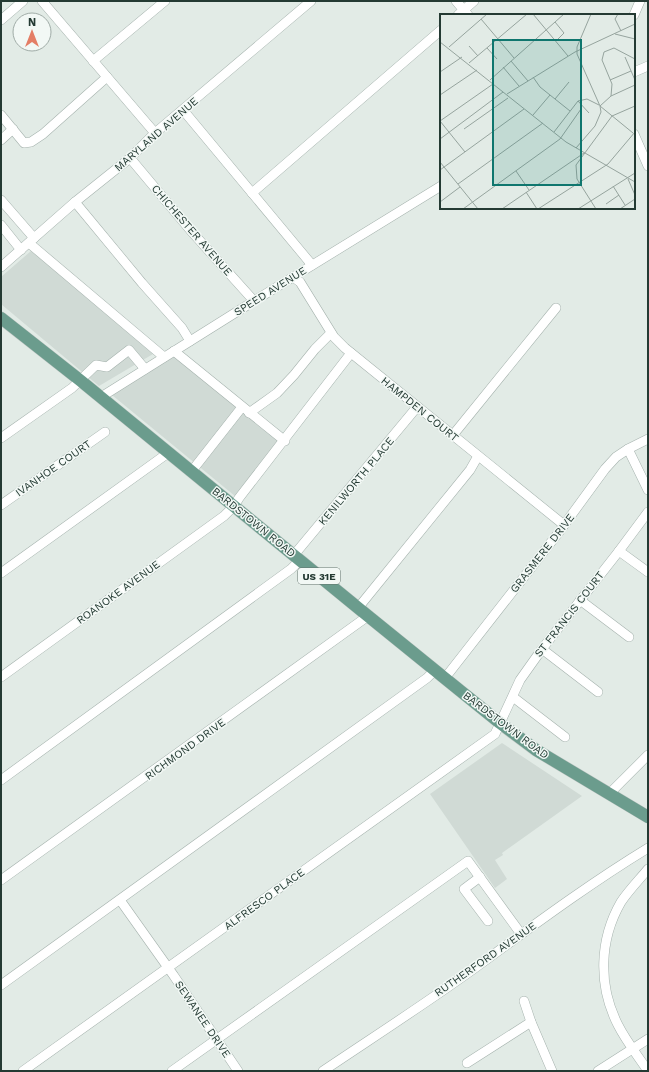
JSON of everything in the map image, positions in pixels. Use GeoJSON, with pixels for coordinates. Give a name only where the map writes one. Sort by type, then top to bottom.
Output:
{"type":"FeatureCollection","features":[{"type":"Feature","properties":{"kind":"main road","name":"BARDSTOWN ROAD"},"geometry":{"type":"LineString","coordinates":[[2,320],[81,381],[500,723],[536,750],[648,817]]}},
{"type":"Feature","properties":{"kind":"street"},"geometry":{"type":"LineString","coordinates":[[1,20],[23,1]]}},
{"type":"Feature","properties":{"kind":"street"},"geometry":{"type":"LineString","coordinates":[[42,1],[155,133]]}},
{"type":"Feature","properties":{"kind":"street"},"geometry":{"type":"LineString","coordinates":[[93,61],[165,1]]}},
{"type":"Feature","properties":{"kind":"street","name":"MARYLAND AVENUE"},"geometry":{"type":"LineString","coordinates":[[1,267],[75,202],[130,158],[155,133],[312,1]]}},
{"type":"Feature","properties":{"kind":"street"},"geometry":{"type":"LineString","coordinates":[[456,1],[463,13],[474,1]]}},
{"type":"Feature","properties":{"kind":"street"},"geometry":{"type":"LineString","coordinates":[[634,14],[640,1]]}},
{"type":"Feature","properties":{"kind":"street"},"geometry":{"type":"LineString","coordinates":[[252,193],[440,31]]}},
{"type":"Feature","properties":{"kind":"street"},"geometry":{"type":"LineString","coordinates":[[635,72],[648,66]]}},
{"type":"Feature","properties":{"kind":"street"},"geometry":{"type":"LineString","coordinates":[[1,115],[24,143],[31,142],[107,77]]}},
{"type":"Feature","properties":{"kind":"street"},"geometry":{"type":"LineString","coordinates":[[183,110],[312,265]]}},
{"type":"Feature","properties":{"kind":"street"},"geometry":{"type":"LineString","coordinates":[[1,140],[13,129]]}},
{"type":"Feature","properties":{"kind":"street"},"geometry":{"type":"LineString","coordinates":[[635,136],[648,166]]}},
{"type":"Feature","properties":{"kind":"street","name":"CHICHESTER AVENUE"},"geometry":{"type":"LineString","coordinates":[[130,158],[192,232],[254,301]]}},
{"type":"Feature","properties":{"kind":"street","name":"SPEED AVENUE"},"geometry":{"type":"LineString","coordinates":[[100,397],[440,187]]}},
{"type":"Feature","properties":{"kind":"street"},"geometry":{"type":"LineString","coordinates":[[1,200],[32,241],[164,357]]}},
{"type":"Feature","properties":{"kind":"street"},"geometry":{"type":"LineString","coordinates":[[75,202],[142,283],[182,328],[190,341]]}},
{"type":"Feature","properties":{"kind":"street"},"geometry":{"type":"LineString","coordinates":[[1,225],[21,250]]}},
{"type":"Feature","properties":{"kind":"street","name":"HAMPDEN COURT"},"geometry":{"type":"LineString","coordinates":[[293,277],[300,282],[334,338],[351,354],[564,525]]}},
{"type":"Feature","properties":{"kind":"street"},"geometry":{"type":"LineString","coordinates":[[453,435],[556,308]]}},
{"type":"Feature","properties":{"kind":"street"},"geometry":{"type":"LineString","coordinates":[[191,472],[246,410],[276,393],[331,333]]}},
{"type":"Feature","properties":{"kind":"street"},"geometry":{"type":"LineString","coordinates":[[1,438],[72,388],[96,365],[107,367],[129,350],[145,369]]}},
{"type":"Feature","properties":{"kind":"street"},"geometry":{"type":"LineString","coordinates":[[174,351],[285,441]]}},
{"type":"Feature","properties":{"kind":"street","name":"ROANOKE AVENUE"},"geometry":{"type":"LineString","coordinates":[[1,677],[224,516],[234,506],[285,441],[351,354]]}},
{"type":"Feature","properties":{"kind":"street","name":"KENILWORTH PLACE"},"geometry":{"type":"LineString","coordinates":[[1,780],[291,569],[297,557],[417,407]]}},
{"type":"Feature","properties":{"kind":"street","name":"IVANHOE COURT"},"geometry":{"type":"LineString","coordinates":[[1,505],[105,432]]}},
{"type":"Feature","properties":{"kind":"street","name":"GRASMERE DRIVE"},"geometry":{"type":"LineString","coordinates":[[445,678],[564,525],[605,469],[616,457],[648,439]]}},
{"type":"Feature","properties":{"kind":"street"},"geometry":{"type":"LineString","coordinates":[[628,449],[648,490]]}},
{"type":"Feature","properties":{"kind":"street"},"geometry":{"type":"LineString","coordinates":[[1,573],[168,453]]}},
{"type":"Feature","properties":{"kind":"street"},"geometry":{"type":"LineString","coordinates":[[358,608],[470,470],[478,456]]}},
{"type":"Feature","properties":{"kind":"street","name":"ST FRANCIS COURT"},"geometry":{"type":"LineString","coordinates":[[500,723],[513,698],[520,680],[542,649],[648,512]]}},
{"type":"Feature","properties":{"kind":"street"},"geometry":{"type":"LineString","coordinates":[[619,551],[648,572]]}},
{"type":"Feature","properties":{"kind":"street"},"geometry":{"type":"LineString","coordinates":[[580,600],[629,637]]}},
{"type":"Feature","properties":{"kind":"street","name":"RICHMOND DRIVE"},"geometry":{"type":"LineString","coordinates":[[1,880],[368,616]]}},
{"type":"Feature","properties":{"kind":"street"},"geometry":{"type":"LineString","coordinates":[[542,649],[598,692]]}},
{"type":"Feature","properties":{"kind":"street"},"geometry":{"type":"LineString","coordinates":[[1,985],[421,683],[435,670]]}},
{"type":"Feature","properties":{"kind":"street"},"geometry":{"type":"LineString","coordinates":[[513,698],[564,737]]}},
{"type":"Feature","properties":{"kind":"street","name":"ALFRESCO PLACE"},"geometry":{"type":"LineString","coordinates":[[23,1071],[494,734],[500,723]]}},
{"type":"Feature","properties":{"kind":"street"},"geometry":{"type":"LineString","coordinates":[[609,794],[648,755]]}},
{"type":"Feature","properties":{"kind":"street","name":"RUTHERFORD AVENUE"},"geometry":{"type":"LineString","coordinates":[[323,1071],[478,966],[621,864],[648,848]]}},
{"type":"Feature","properties":{"kind":"street"},"geometry":{"type":"LineString","coordinates":[[172,1071],[468,860],[521,934]]}},
{"type":"Feature","properties":{"kind":"street"},"geometry":{"type":"LineString","coordinates":[[648,869],[628,893],[617,910],[608,933],[603,963],[604,979],[612,1012],[622,1032],[648,1071]]}},
{"type":"Feature","properties":{"kind":"street"},"geometry":{"type":"LineString","coordinates":[[480,877],[464,889],[488,921]]}},
{"type":"Feature","properties":{"kind":"street","name":"SEWANEE DRIVE"},"geometry":{"type":"LineString","coordinates":[[120,900],[238,1071]]}},
{"type":"Feature","properties":{"kind":"street"},"geometry":{"type":"LineString","coordinates":[[524,1001],[531,1022],[552,1071]]}},
{"type":"Feature","properties":{"kind":"street"},"geometry":{"type":"LineString","coordinates":[[467,1063],[531,1022]]}},
{"type":"Feature","properties":{"kind":"street"},"geometry":{"type":"LineString","coordinates":[[598,1071],[648,1039]]}},
{"type":"Feature","properties":{"kind":"shaded area"},"geometry":{"type":"Polygon","coordinates":[[[31,251],[153,352],[153,354],[99,386],[1,304],[1,277],[31,251]]]}},
{"type":"Feature","properties":{"kind":"shaded area"},"geometry":{"type":"Polygon","coordinates":[[[181,352],[287,441],[241,501],[112,395],[181,352]]]}},
{"type":"Feature","properties":{"kind":"shaded area"},"geometry":{"type":"Polygon","coordinates":[[[502,743],[582,796],[502,853],[503,855],[495,860],[507,879],[495,888],[430,794],[502,743]]]}}]}
